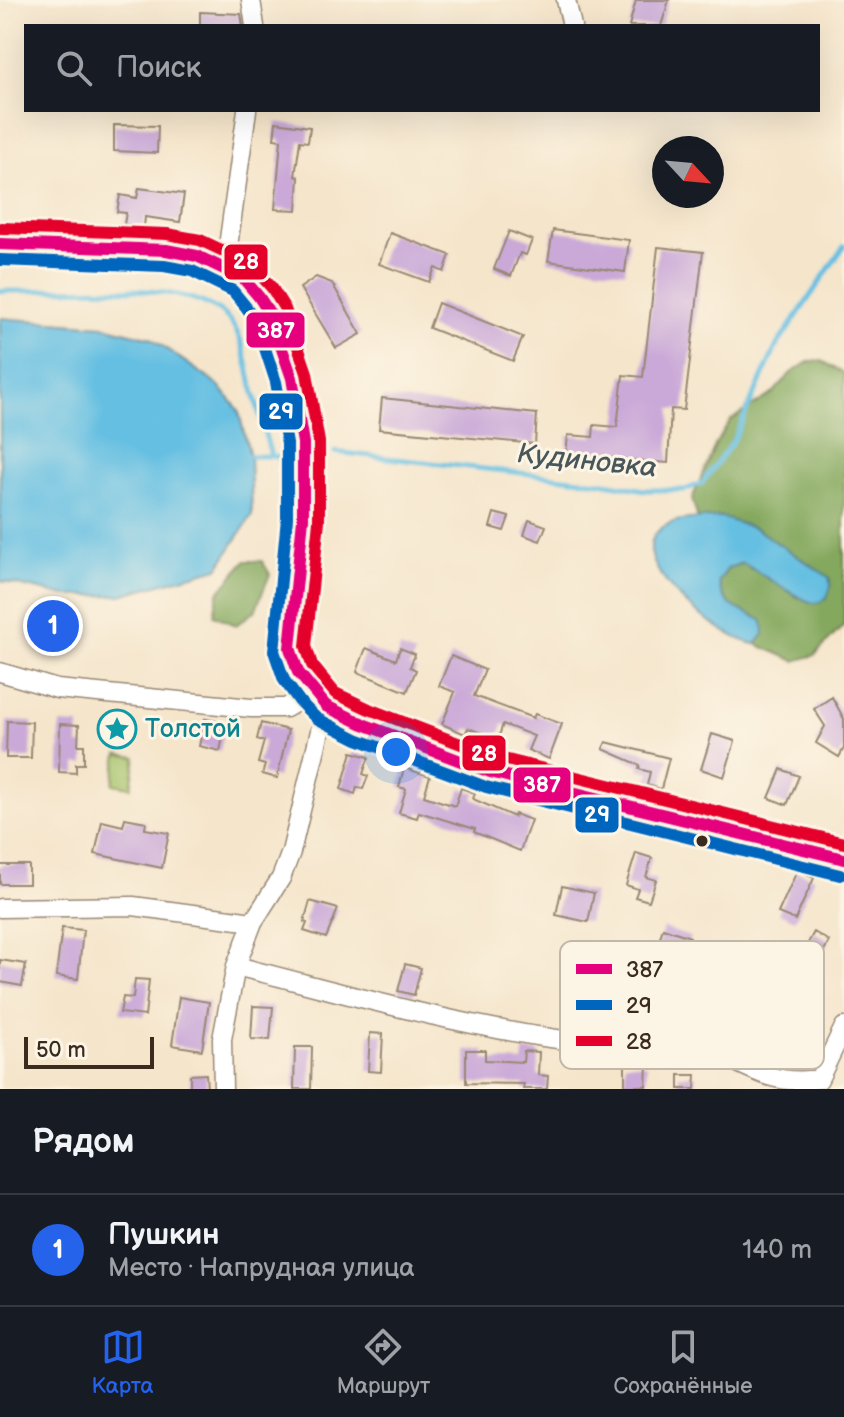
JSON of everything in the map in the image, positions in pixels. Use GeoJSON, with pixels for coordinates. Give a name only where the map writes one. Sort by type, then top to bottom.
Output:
{"type":"FeatureCollection","features":[{"type":"Feature","properties":{"kind":"main road"},"geometry":{"type":"LineString","coordinates":[[0,244],[166,250],[197,256],[243,278],[259,297],[270,314],[292,378],[303,443],[303,498],[290,648],[298,672],[319,699],[363,724],[490,772],[844,859]]}},
{"type":"Feature","properties":{"kind":"street"},"geometry":{"type":"LineString","coordinates":[[251,0],[255,24]]}},
{"type":"Feature","properties":{"kind":"street"},"geometry":{"type":"LineString","coordinates":[[566,0],[572,24]]}},
{"type":"Feature","properties":{"kind":"street"},"geometry":{"type":"LineString","coordinates":[[225,268],[247,112]]}},
{"type":"Feature","properties":{"kind":"street"},"geometry":{"type":"LineString","coordinates":[[0,672],[57,689],[251,708],[286,708],[319,699],[291,852],[281,878],[253,922],[236,966],[222,1039],[223,1089]]}},
{"type":"Feature","properties":{"kind":"street"},"geometry":{"type":"LineString","coordinates":[[0,908],[133,906],[253,922]]}},
{"type":"Feature","properties":{"kind":"street"},"geometry":{"type":"LineString","coordinates":[[236,966],[436,1017],[560,1039]]}},
{"type":"Feature","properties":{"kind":"street"},"geometry":{"type":"LineString","coordinates":[[824,1069],[844,1027]]}},
{"type":"Feature","properties":{"kind":"street"},"geometry":{"type":"LineString","coordinates":[[749,1069],[778,1080],[797,1082],[819,1079],[824,1069]]}},
{"type":"Feature","properties":{"kind":"green space"},"geometry":{"type":"Polygon","coordinates":[[[822,361],[844,373],[844,625],[815,655],[795,661],[756,644],[764,634],[756,617],[731,605],[723,595],[719,581],[728,568],[742,563],[763,573],[799,598],[721,517],[698,519],[692,499],[716,443],[731,420],[773,393],[791,373],[808,362],[822,361]]]}},
{"type":"Feature","properties":{"kind":"green space"},"geometry":{"type":"Polygon","coordinates":[[[245,561],[262,561],[270,574],[255,611],[236,625],[214,615],[218,593],[245,561]]]}},
{"type":"Feature","properties":{"kind":"green space"},"geometry":{"type":"Polygon","coordinates":[[[118,754],[136,757],[131,787],[113,784],[118,754]]]}},
{"type":"Feature","properties":{"kind":"water"},"geometry":{"type":"Polygon","coordinates":[[[0,318],[104,326],[151,338],[218,385],[238,409],[250,456],[252,515],[218,568],[121,595],[66,596],[0,581],[0,318]]]}},
{"type":"Feature","properties":{"kind":"water"},"geometry":{"type":"Polygon","coordinates":[[[721,517],[756,529],[829,577],[831,586],[827,598],[816,603],[809,602],[742,563],[728,568],[719,581],[729,603],[763,621],[764,634],[756,644],[739,639],[696,611],[659,573],[651,553],[654,536],[677,521],[721,517]]]}},
{"type":"Feature","properties":{"kind":"building"},"geometry":{"type":"Polygon","coordinates":[[[636,0],[669,0],[662,24],[630,24],[636,0]]]}},
{"type":"Feature","properties":{"kind":"building"},"geometry":{"type":"Polygon","coordinates":[[[200,12],[241,14],[243,24],[200,24],[200,12]]]}},
{"type":"Feature","properties":{"kind":"building"},"geometry":{"type":"Polygon","coordinates":[[[276,122],[310,127],[308,142],[300,141],[295,176],[299,177],[297,210],[275,209],[281,140],[274,139],[276,122]]]}},
{"type":"Feature","properties":{"kind":"building"},"geometry":{"type":"Polygon","coordinates":[[[114,125],[158,126],[157,153],[114,151],[114,125]]]}},
{"type":"Feature","properties":{"kind":"building"},"geometry":{"type":"Polygon","coordinates":[[[139,188],[184,194],[180,222],[145,217],[144,227],[124,224],[126,213],[117,212],[120,195],[137,198],[139,188]]]}},
{"type":"Feature","properties":{"kind":"building"},"geometry":{"type":"Polygon","coordinates":[[[553,230],[629,240],[625,272],[548,261],[553,230]]]}},
{"type":"Feature","properties":{"kind":"building"},"geometry":{"type":"Polygon","coordinates":[[[509,231],[532,240],[526,255],[520,253],[511,276],[494,269],[509,231]]]}},
{"type":"Feature","properties":{"kind":"building"},"geometry":{"type":"Polygon","coordinates":[[[390,233],[450,255],[444,272],[435,268],[429,282],[379,264],[390,233]]]}},
{"type":"Feature","properties":{"kind":"building"},"geometry":{"type":"Polygon","coordinates":[[[658,247],[703,252],[684,410],[671,409],[668,463],[566,455],[568,435],[593,437],[594,425],[617,427],[623,375],[643,377],[658,247]]]}},
{"type":"Feature","properties":{"kind":"building"},"geometry":{"type":"Polygon","coordinates":[[[316,277],[332,283],[361,334],[336,348],[300,288],[316,277]]]}},
{"type":"Feature","properties":{"kind":"building"},"geometry":{"type":"Polygon","coordinates":[[[438,303],[523,337],[513,361],[429,328],[438,303]]]}},
{"type":"Feature","properties":{"kind":"building"},"geometry":{"type":"Polygon","coordinates":[[[382,398],[537,414],[535,444],[379,429],[382,398]]]}},
{"type":"Feature","properties":{"kind":"building"},"geometry":{"type":"Polygon","coordinates":[[[494,513],[509,517],[504,531],[490,527],[494,513]]]}},
{"type":"Feature","properties":{"kind":"building"},"geometry":{"type":"Polygon","coordinates":[[[529,520],[546,526],[540,541],[524,535],[529,520]]]}},
{"type":"Feature","properties":{"kind":"building"},"geometry":{"type":"Polygon","coordinates":[[[366,648],[396,660],[400,648],[415,654],[410,667],[416,670],[407,692],[357,672],[366,648]]]}},
{"type":"Feature","properties":{"kind":"building"},"geometry":{"type":"Polygon","coordinates":[[[451,656],[485,670],[474,696],[533,718],[535,714],[562,724],[549,759],[528,750],[534,736],[503,724],[498,739],[468,728],[465,734],[442,724],[455,692],[439,686],[451,656]]]}},
{"type":"Feature","properties":{"kind":"building"},"geometry":{"type":"Polygon","coordinates":[[[832,697],[844,719],[844,748],[839,757],[816,743],[825,726],[814,709],[832,697]]]}},
{"type":"Feature","properties":{"kind":"building"},"geometry":{"type":"Polygon","coordinates":[[[205,719],[226,723],[220,751],[199,746],[205,719]]]}},
{"type":"Feature","properties":{"kind":"building"},"geometry":{"type":"Polygon","coordinates":[[[7,721],[32,722],[31,758],[6,758],[7,721]]]}},
{"type":"Feature","properties":{"kind":"building"},"geometry":{"type":"Polygon","coordinates":[[[261,723],[288,730],[277,778],[262,774],[265,765],[258,763],[264,741],[257,739],[261,723]]]}},
{"type":"Feature","properties":{"kind":"building"},"geometry":{"type":"Polygon","coordinates":[[[60,724],[79,725],[78,745],[84,745],[84,764],[76,764],[76,773],[59,772],[60,724]]]}},
{"type":"Feature","properties":{"kind":"building"},"geometry":{"type":"Polygon","coordinates":[[[712,734],[735,741],[724,777],[701,769],[712,734]]]}},
{"type":"Feature","properties":{"kind":"building"},"geometry":{"type":"Polygon","coordinates":[[[606,742],[669,758],[661,789],[647,785],[650,772],[639,769],[640,765],[603,749],[606,742]]]}},
{"type":"Feature","properties":{"kind":"building"},"geometry":{"type":"Polygon","coordinates":[[[352,752],[369,757],[363,774],[368,776],[363,789],[357,787],[355,794],[341,789],[352,752]]]}},
{"type":"Feature","properties":{"kind":"building"},"geometry":{"type":"Polygon","coordinates":[[[404,768],[430,776],[424,796],[455,806],[461,788],[475,793],[473,799],[514,817],[515,814],[531,820],[520,851],[474,832],[475,829],[419,812],[417,818],[399,813],[406,789],[399,787],[404,768]]]}},
{"type":"Feature","properties":{"kind":"building"},"geometry":{"type":"Polygon","coordinates":[[[781,769],[799,776],[787,805],[769,798],[781,769]]]}},
{"type":"Feature","properties":{"kind":"building"},"geometry":{"type":"Polygon","coordinates":[[[125,818],[146,822],[145,829],[169,833],[162,868],[95,854],[102,821],[123,826],[125,818]]]}},
{"type":"Feature","properties":{"kind":"building"},"geometry":{"type":"Polygon","coordinates":[[[636,853],[652,858],[646,877],[656,880],[649,901],[635,897],[638,889],[626,885],[636,853]]]}},
{"type":"Feature","properties":{"kind":"building"},"geometry":{"type":"Polygon","coordinates":[[[0,865],[29,865],[29,884],[0,884],[0,865]]]}},
{"type":"Feature","properties":{"kind":"building"},"geometry":{"type":"Polygon","coordinates":[[[797,871],[814,878],[795,920],[778,913],[797,871]]]}},
{"type":"Feature","properties":{"kind":"building"},"geometry":{"type":"Polygon","coordinates":[[[562,886],[594,893],[588,922],[556,915],[562,886]]]}},
{"type":"Feature","properties":{"kind":"building"},"geometry":{"type":"Polygon","coordinates":[[[310,901],[338,909],[326,938],[304,931],[310,901]]]}},
{"type":"Feature","properties":{"kind":"building"},"geometry":{"type":"Polygon","coordinates":[[[62,928],[83,930],[78,979],[56,976],[62,928]]]}},
{"type":"Feature","properties":{"kind":"building"},"geometry":{"type":"Polygon","coordinates":[[[663,928],[690,937],[689,941],[659,941],[663,928]]]}},
{"type":"Feature","properties":{"kind":"building"},"geometry":{"type":"Polygon","coordinates":[[[814,932],[829,941],[824,951],[824,941],[809,941],[814,932]]]}},
{"type":"Feature","properties":{"kind":"building"},"geometry":{"type":"Polygon","coordinates":[[[0,960],[26,964],[22,986],[0,982],[0,960]]]}},
{"type":"Feature","properties":{"kind":"building"},"geometry":{"type":"Polygon","coordinates":[[[405,964],[421,968],[414,995],[398,991],[405,964]]]}},
{"type":"Feature","properties":{"kind":"building"},"geometry":{"type":"Polygon","coordinates":[[[135,979],[149,980],[145,1016],[120,1013],[123,997],[133,998],[135,979]]]}},
{"type":"Feature","properties":{"kind":"building"},"geometry":{"type":"Polygon","coordinates":[[[179,997],[209,1002],[202,1050],[172,1045],[179,997]]]}},
{"type":"Feature","properties":{"kind":"building"},"geometry":{"type":"Polygon","coordinates":[[[253,1006],[273,1007],[270,1040],[251,1039],[253,1006]]]}},
{"type":"Feature","properties":{"kind":"building"},"geometry":{"type":"Polygon","coordinates":[[[370,1033],[383,1034],[381,1072],[368,1071],[370,1033]]]}},
{"type":"Feature","properties":{"kind":"building"},"geometry":{"type":"Polygon","coordinates":[[[295,1047],[312,1047],[311,1089],[294,1089],[295,1047]]]}},
{"type":"Feature","properties":{"kind":"building"},"geometry":{"type":"Polygon","coordinates":[[[466,1050],[485,1050],[485,1060],[523,1062],[524,1051],[539,1052],[538,1075],[548,1076],[547,1089],[523,1089],[524,1084],[466,1083],[466,1050]]]}},
{"type":"Feature","properties":{"kind":"building"},"geometry":{"type":"Polygon","coordinates":[[[625,1069],[647,1069],[646,1086],[625,1086],[625,1069]]]}},
{"type":"Feature","properties":{"kind":"building"},"geometry":{"type":"Polygon","coordinates":[[[206,1074],[207,1089],[190,1089],[190,1075],[206,1074]]]}},
{"type":"Feature","properties":{"kind":"building"},"geometry":{"type":"Polygon","coordinates":[[[679,1075],[696,1075],[695,1089],[679,1089],[679,1075]]]}},
{"type":"Feature","properties":{"kind":"waterway","name":"Кудиновка"},"geometry":{"type":"LineString","coordinates":[[335,452],[600,482],[645,490],[685,490],[702,483],[733,441],[776,347],[844,246]]}},
{"type":"Feature","properties":{"kind":"waterway","name":"Кудиновка"},"geometry":{"type":"LineString","coordinates":[[0,291],[122,289],[187,297],[213,307],[236,330],[271,456],[284,459]]}},
{"type":"Feature","properties":{"kind":"waterway"},"geometry":{"type":"LineString","coordinates":[[250,456],[271,456]]}},
{"type":"Feature","properties":{"kind":"transit line","name":"28"},"geometry":{"type":"LineString","coordinates":[[1,228],[167,234],[200,240],[251,264],[272,288],[285,309],[307,373],[319,442],[319,521],[306,646],[312,665],[335,693],[495,757],[844,843]]}},
{"type":"Feature","properties":{"kind":"transit line","name":"387"},"geometry":{"type":"LineString","coordinates":[[0,244],[166,250],[197,256],[243,278],[259,297],[270,314],[292,378],[303,443],[303,519],[290,648],[298,672],[326,706],[363,724],[490,772],[844,859]]}},
{"type":"Feature","properties":{"kind":"transit line","name":"29"},"geometry":{"type":"LineString","coordinates":[[0,260],[164,266],[192,271],[233,291],[256,321],[276,382],[287,444],[287,518],[274,651],[284,680],[316,718],[357,739],[486,787],[840,875]]}},
{"type":"Feature","properties":{"kind":"place","name":"Пушкин"},"geometry":{"type":"Point","coordinates":[53,626]}},
{"type":"Feature","properties":{"kind":"place","name":"Толстой"},"geometry":{"type":"Point","coordinates":[117,729]}}]}
